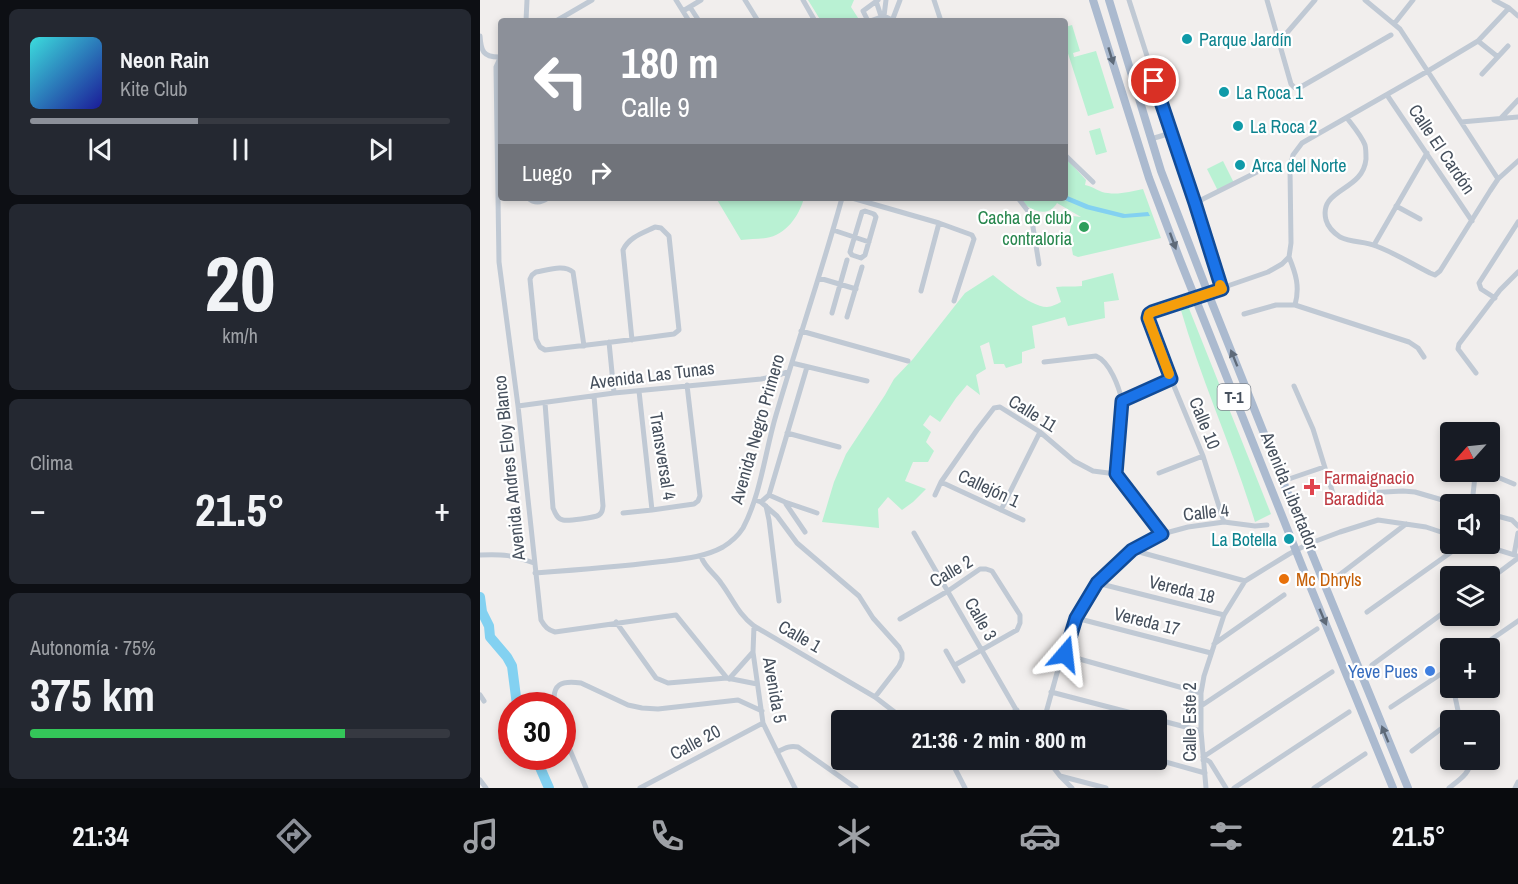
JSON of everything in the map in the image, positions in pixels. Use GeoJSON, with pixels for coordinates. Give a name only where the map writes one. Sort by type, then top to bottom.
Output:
{"type":"FeatureCollection","features":[{"type":"Feature","properties":{"kind":"main road","name":"Avenida Libertador"},"geometry":{"type":"LineString","coordinates":[[1093,0],[1149,178],[1195,298],[1393,788]]}},
{"type":"Feature","properties":{"kind":"main road","name":"Avenida Libertador"},"geometry":{"type":"LineString","coordinates":[[1109,0],[1161,171],[1283,482],[1408,788]]}},
{"type":"Feature","properties":{"kind":"street"},"geometry":{"type":"LineString","coordinates":[[526,18],[527,0]]}},
{"type":"Feature","properties":{"kind":"street"},"geometry":{"type":"LineString","coordinates":[[561,18],[592,0]]}},
{"type":"Feature","properties":{"kind":"street"},"geometry":{"type":"LineString","coordinates":[[676,0],[687,18]]}},
{"type":"Feature","properties":{"kind":"street"},"geometry":{"type":"LineString","coordinates":[[683,11],[701,0]]}},
{"type":"Feature","properties":{"kind":"street"},"geometry":{"type":"LineString","coordinates":[[745,0],[756,18]]}},
{"type":"Feature","properties":{"kind":"street"},"geometry":{"type":"LineString","coordinates":[[802,0],[813,18]]}},
{"type":"Feature","properties":{"kind":"street"},"geometry":{"type":"LineString","coordinates":[[883,16],[886,0]]}},
{"type":"Feature","properties":{"kind":"street"},"geometry":{"type":"LineString","coordinates":[[893,18],[900,0]]}},
{"type":"Feature","properties":{"kind":"street"},"geometry":{"type":"LineString","coordinates":[[934,0],[940,18]]}},
{"type":"Feature","properties":{"kind":"street"},"geometry":{"type":"LineString","coordinates":[[1129,0],[1222,289]]}},
{"type":"Feature","properties":{"kind":"street"},"geometry":{"type":"LineString","coordinates":[[1267,0],[1291,84],[1295,88],[1299,88],[1390,35]]}},
{"type":"Feature","properties":{"kind":"street"},"geometry":{"type":"LineString","coordinates":[[1279,42],[1315,0]]}},
{"type":"Feature","properties":{"kind":"street"},"geometry":{"type":"LineString","coordinates":[[1365,0],[1400,29],[1498,179]]}},
{"type":"Feature","properties":{"kind":"street"},"geometry":{"type":"LineString","coordinates":[[1394,24],[1413,0]]}},
{"type":"Feature","properties":{"kind":"street"},"geometry":{"type":"LineString","coordinates":[[1494,0],[1518,16]]}},
{"type":"Feature","properties":{"kind":"street"},"geometry":{"type":"LineString","coordinates":[[867,18],[863,11],[877,1],[883,16]]}},
{"type":"Feature","properties":{"kind":"street"},"geometry":{"type":"LineString","coordinates":[[690,7],[697,18]]}},
{"type":"Feature","properties":{"kind":"street"},"geometry":{"type":"LineString","coordinates":[[1295,305],[1298,281],[1289,257],[1291,243],[1290,169],[1297,147],[1478,40],[1509,8]]}},
{"type":"Feature","properties":{"kind":"street"},"geometry":{"type":"LineString","coordinates":[[877,18],[883,16],[888,18]]}},
{"type":"Feature","properties":{"kind":"street"},"geometry":{"type":"LineString","coordinates":[[480,36],[483,52],[487,56],[498,56]]}},
{"type":"Feature","properties":{"kind":"street"},"geometry":{"type":"LineString","coordinates":[[1478,40],[1498,57]]}},
{"type":"Feature","properties":{"kind":"street"},"geometry":{"type":"LineString","coordinates":[[1482,74],[1508,46]]}},
{"type":"Feature","properties":{"kind":"street","name":"Avenida Andres Eloy Blanco"},"geometry":{"type":"LineString","coordinates":[[498,62],[496,67],[498,197]]}},
{"type":"Feature","properties":{"kind":"street"},"geometry":{"type":"LineString","coordinates":[[1134,83],[1153,76]]}},
{"type":"Feature","properties":{"kind":"street","name":"Calle El Cardón"},"geometry":{"type":"LineString","coordinates":[[1387,95],[1472,221]]}},
{"type":"Feature","properties":{"kind":"street"},"geometry":{"type":"LineString","coordinates":[[1501,118],[1518,100]]}},
{"type":"Feature","properties":{"kind":"street"},"geometry":{"type":"LineString","coordinates":[[1461,122],[1518,117]]}},
{"type":"Feature","properties":{"kind":"street"},"geometry":{"type":"LineString","coordinates":[[1347,118],[1366,147],[1365,168],[1360,176],[1326,204],[1327,223],[1333,232],[1341,237],[1374,245],[1430,273],[1435,274],[1440,271],[1498,179],[1518,160]]}},
{"type":"Feature","properties":{"kind":"street"},"geometry":{"type":"LineString","coordinates":[[1151,139],[1171,133]]}},
{"type":"Feature","properties":{"kind":"street"},"geometry":{"type":"LineString","coordinates":[[1374,245],[1427,153]]}},
{"type":"Feature","properties":{"kind":"street"},"geometry":{"type":"LineString","coordinates":[[1068,158],[1093,182]]}},
{"type":"Feature","properties":{"kind":"street"},"geometry":{"type":"LineString","coordinates":[[1195,203],[1273,164]]}},
{"type":"Feature","properties":{"kind":"street","name":"Avenida Andres Eloy Blanco"},"geometry":{"type":"LineString","coordinates":[[498,201],[499,262],[518,406],[541,621],[544,627],[555,632],[676,615],[728,679]]}},
{"type":"Feature","properties":{"kind":"street","name":"Avenida Negro Primero"},"geometry":{"type":"LineString","coordinates":[[535,573],[604,568],[701,556],[722,547],[737,537],[760,502],[772,429],[841,201]]}},
{"type":"Feature","properties":{"kind":"street"},"geometry":{"type":"LineString","coordinates":[[862,201],[972,235],[974,239],[954,301]]}},
{"type":"Feature","properties":{"kind":"street"},"geometry":{"type":"LineString","coordinates":[[1020,201],[1031,215],[1039,264]]}},
{"type":"Feature","properties":{"kind":"street"},"geometry":{"type":"LineString","coordinates":[[1396,206],[1420,219]]}},
{"type":"Feature","properties":{"kind":"street"},"geometry":{"type":"LineString","coordinates":[[862,212],[874,214],[876,217],[869,242],[861,258],[850,252],[855,237],[862,212]]}},
{"type":"Feature","properties":{"kind":"street"},"geometry":{"type":"LineString","coordinates":[[1495,298],[1481,289],[1479,283],[1518,222]]}},
{"type":"Feature","properties":{"kind":"street"},"geometry":{"type":"LineString","coordinates":[[921,291],[939,223]]}},
{"type":"Feature","properties":{"kind":"street"},"geometry":{"type":"LineString","coordinates":[[584,346],[573,272],[570,268],[536,272],[530,279],[538,344],[545,350],[584,346],[609,342],[632,340],[674,334],[679,330],[669,236],[661,228],[655,226],[626,243],[623,250],[632,340]]}},
{"type":"Feature","properties":{"kind":"street"},"geometry":{"type":"LineString","coordinates":[[834,230],[869,242]]}},
{"type":"Feature","properties":{"kind":"street"},"geometry":{"type":"LineString","coordinates":[[1195,298],[1268,272],[1289,257]]}},
{"type":"Feature","properties":{"kind":"street"},"geometry":{"type":"LineString","coordinates":[[832,313],[847,260]]}},
{"type":"Feature","properties":{"kind":"street"},"geometry":{"type":"LineString","coordinates":[[847,317],[862,267]]}},
{"type":"Feature","properties":{"kind":"street"},"geometry":{"type":"LineString","coordinates":[[1476,373],[1458,350],[1459,344],[1518,272]]}},
{"type":"Feature","properties":{"kind":"street"},"geometry":{"type":"LineString","coordinates":[[819,278],[856,289]]}},
{"type":"Feature","properties":{"kind":"street","name":"Calle 10"},"geometry":{"type":"LineString","coordinates":[[1195,298],[1152,312],[1148,318],[1203,456],[1224,522]]}},
{"type":"Feature","properties":{"kind":"street"},"geometry":{"type":"LineString","coordinates":[[1244,314],[1276,305],[1295,305],[1409,342],[1418,348],[1424,357]]}},
{"type":"Feature","properties":{"kind":"street"},"geometry":{"type":"LineString","coordinates":[[801,331],[908,362]]}},
{"type":"Feature","properties":{"kind":"street"},"geometry":{"type":"LineString","coordinates":[[609,342],[614,393]]}},
{"type":"Feature","properties":{"kind":"street"},"geometry":{"type":"LineString","coordinates":[[1044,362],[1096,356],[1102,358],[1107,365],[1120,390],[1122,401],[1116,474],[1162,534]]}},
{"type":"Feature","properties":{"kind":"street"},"geometry":{"type":"LineString","coordinates":[[792,363],[867,381]]}},
{"type":"Feature","properties":{"kind":"street"},"geometry":{"type":"LineString","coordinates":[[760,502],[769,495],[807,366]]}},
{"type":"Feature","properties":{"kind":"street","name":"Avenida Las Tunas"},"geometry":{"type":"LineString","coordinates":[[518,406],[614,393],[761,379],[789,371]]}},
{"type":"Feature","properties":{"kind":"street"},"geometry":{"type":"LineString","coordinates":[[1122,401],[1171,379]]}},
{"type":"Feature","properties":{"kind":"street","name":"Transversal 4"},"geometry":{"type":"LineString","coordinates":[[639,391],[652,510],[694,504],[700,496],[687,386]]}},
{"type":"Feature","properties":{"kind":"street"},"geometry":{"type":"LineString","coordinates":[[1294,386],[1313,429],[1334,497]]}},
{"type":"Feature","properties":{"kind":"street"},"geometry":{"type":"LineString","coordinates":[[545,403],[555,513],[563,520],[594,517],[602,512],[603,506],[594,396]]}},
{"type":"Feature","properties":{"kind":"street","name":"Calle 11"},"geometry":{"type":"LineString","coordinates":[[935,495],[941,482],[977,430],[994,408],[999,406],[1040,432],[1074,461],[1093,471],[1116,474]]}},
{"type":"Feature","properties":{"kind":"street"},"geometry":{"type":"LineString","coordinates":[[1000,510],[1040,432]]}},
{"type":"Feature","properties":{"kind":"street"},"geometry":{"type":"LineString","coordinates":[[787,433],[839,447]]}},
{"type":"Feature","properties":{"kind":"street"},"geometry":{"type":"LineString","coordinates":[[1159,473],[1203,456]]}},
{"type":"Feature","properties":{"kind":"street"},"geometry":{"type":"LineString","coordinates":[[1283,482],[1324,467]]}},
{"type":"Feature","properties":{"kind":"street"},"geometry":{"type":"LineString","coordinates":[[1500,478],[1514,484]]}},
{"type":"Feature","properties":{"kind":"street","name":"Callejón 1"},"geometry":{"type":"LineString","coordinates":[[941,482],[1023,520]]}},
{"type":"Feature","properties":{"kind":"street"},"geometry":{"type":"LineString","coordinates":[[1365,493],[1404,491],[1440,499]]}},
{"type":"Feature","properties":{"kind":"street"},"geometry":{"type":"LineString","coordinates":[[769,495],[817,513]]}},
{"type":"Feature","properties":{"kind":"street"},"geometry":{"type":"LineString","coordinates":[[760,502],[769,520],[779,601]]}},
{"type":"Feature","properties":{"kind":"street"},"geometry":{"type":"LineString","coordinates":[[760,502],[777,516],[797,543],[859,596],[873,618],[899,646],[902,653],[899,666],[875,697]]}},
{"type":"Feature","properties":{"kind":"street"},"geometry":{"type":"LineString","coordinates":[[784,502],[805,532]]}},
{"type":"Feature","properties":{"kind":"street"},"geometry":{"type":"LineString","coordinates":[[623,513],[652,510]]}},
{"type":"Feature","properties":{"kind":"street"},"geometry":{"type":"LineString","coordinates":[[1500,517],[1512,520],[1518,526]]}},
{"type":"Feature","properties":{"kind":"street","name":"Calle Este 2"},"geometry":{"type":"LineString","coordinates":[[1206,788],[1201,731],[1201,693],[1204,675],[1224,615],[1245,581],[1308,544],[1378,520],[1425,527],[1440,532]]}},
{"type":"Feature","properties":{"kind":"street","name":"Calle 4"},"geometry":{"type":"LineString","coordinates":[[1046,710],[1076,618],[1097,583],[1132,550],[1162,534],[1208,523],[1268,525]]}},
{"type":"Feature","properties":{"kind":"street"},"geometry":{"type":"LineString","coordinates":[[1338,576],[1406,524]]}},
{"type":"Feature","properties":{"kind":"street","name":"Calle 3"},"geometry":{"type":"LineString","coordinates":[[914,533],[1017,710]]}},
{"type":"Feature","properties":{"kind":"street"},"geometry":{"type":"LineString","coordinates":[[1500,570],[1517,556],[1518,533]]}},
{"type":"Feature","properties":{"kind":"street"},"geometry":{"type":"LineString","coordinates":[[1132,550],[1245,581]]}},
{"type":"Feature","properties":{"kind":"street"},"geometry":{"type":"LineString","coordinates":[[1500,551],[1517,556]]}},
{"type":"Feature","properties":{"kind":"street"},"geometry":{"type":"LineString","coordinates":[[1367,612],[1449,554]]}},
{"type":"Feature","properties":{"kind":"street"},"geometry":{"type":"LineString","coordinates":[[480,555],[511,555],[534,562]]}},
{"type":"Feature","properties":{"kind":"street","name":"Calle 1"},"geometry":{"type":"LineString","coordinates":[[701,556],[744,618],[875,697],[892,710]]}},
{"type":"Feature","properties":{"kind":"street","name":"Calle 2"},"geometry":{"type":"LineString","coordinates":[[900,619],[980,569],[992,572],[1020,615],[1020,623],[1017,630],[955,665]]}},
{"type":"Feature","properties":{"kind":"street","name":"Vereda 18"},"geometry":{"type":"LineString","coordinates":[[1097,583],[1224,615]]}},
{"type":"Feature","properties":{"kind":"street"},"geometry":{"type":"LineString","coordinates":[[1214,644],[1284,596]]}},
{"type":"Feature","properties":{"kind":"street"},"geometry":{"type":"LineString","coordinates":[[1372,665],[1440,615]]}},
{"type":"Feature","properties":{"kind":"street","name":"Vereda 17"},"geometry":{"type":"LineString","coordinates":[[1076,618],[1211,653]]}},
{"type":"Feature","properties":{"kind":"street"},"geometry":{"type":"LineString","coordinates":[[1493,638],[1518,621]]}},
{"type":"Feature","properties":{"kind":"street"},"geometry":{"type":"LineString","coordinates":[[616,622],[656,678],[668,683],[728,679],[757,684]]}},
{"type":"Feature","properties":{"kind":"street","name":"Avenida 5"},"geometry":{"type":"LineString","coordinates":[[754,626],[753,652],[763,723],[795,788]]}},
{"type":"Feature","properties":{"kind":"street"},"geometry":{"type":"LineString","coordinates":[[1201,706],[1317,629]]}},
{"type":"Feature","properties":{"kind":"street"},"geometry":{"type":"LineString","coordinates":[[946,651],[963,681]]}},
{"type":"Feature","properties":{"kind":"street"},"geometry":{"type":"LineString","coordinates":[[728,679],[753,652]]}},
{"type":"Feature","properties":{"kind":"street"},"geometry":{"type":"LineString","coordinates":[[1065,654],[1201,693]]}},
{"type":"Feature","properties":{"kind":"street"},"geometry":{"type":"LineString","coordinates":[[1203,759],[1332,672]]}},
{"type":"Feature","properties":{"kind":"street"},"geometry":{"type":"LineString","coordinates":[[1391,707],[1440,676]]}},
{"type":"Feature","properties":{"kind":"street"},"geometry":{"type":"LineString","coordinates":[[555,692],[561,684],[573,682],[581,683],[628,705],[642,708],[658,709],[738,700],[762,711]]}},
{"type":"Feature","properties":{"kind":"street"},"geometry":{"type":"LineString","coordinates":[[1051,692],[1201,731]]}},
{"type":"Feature","properties":{"kind":"street"},"geometry":{"type":"LineString","coordinates":[[1234,788],[1349,712]]}},
{"type":"Feature","properties":{"kind":"street","name":"Calle 20"},"geometry":{"type":"LineString","coordinates":[[640,788],[763,723]]}},
{"type":"Feature","properties":{"kind":"street"},"geometry":{"type":"LineString","coordinates":[[1412,751],[1440,730]]}},
{"type":"Feature","properties":{"kind":"street"},"geometry":{"type":"LineString","coordinates":[[777,752],[794,745],[856,788]]}},
{"type":"Feature","properties":{"kind":"street"},"geometry":{"type":"LineString","coordinates":[[1314,788],[1365,754]]}},
{"type":"Feature","properties":{"kind":"street"},"geometry":{"type":"LineString","coordinates":[[1203,759],[1210,762],[1226,788]]}},
{"type":"Feature","properties":{"kind":"street"},"geometry":{"type":"LineString","coordinates":[[1167,762],[1204,773]]}},
{"type":"Feature","properties":{"kind":"street"},"geometry":{"type":"LineString","coordinates":[[576,765],[586,788]]}},
{"type":"Feature","properties":{"kind":"street"},"geometry":{"type":"LineString","coordinates":[[956,770],[964,787]]}},
{"type":"Feature","properties":{"kind":"street"},"geometry":{"type":"LineString","coordinates":[[1055,770],[1072,788]]}},
{"type":"Feature","properties":{"kind":"street"},"geometry":{"type":"LineString","coordinates":[[1449,788],[1468,770]]}},
{"type":"Feature","properties":{"kind":"street"},"geometry":{"type":"LineString","coordinates":[[1060,776],[1106,788]]}},
{"type":"Feature","properties":{"kind":"street"},"geometry":{"type":"LineString","coordinates":[[480,780],[486,788]]}},
{"type":"Feature","properties":{"kind":"street"},"geometry":{"type":"LineString","coordinates":[[1515,788],[1518,782]]}},
{"type":"Feature","properties":{"kind":"green space"},"geometry":{"type":"Polygon","coordinates":[[[808,0],[854,0],[851,7],[858,18],[819,18],[808,0]]]}},
{"type":"Feature","properties":{"kind":"green space"},"geometry":{"type":"Polygon","coordinates":[[[1072,25],[1080,51],[1073,53],[1074,57],[1096,51],[1114,108],[1088,116],[1068,53],[1068,26],[1072,25]]]}},
{"type":"Feature","properties":{"kind":"green space"},"geometry":{"type":"Polygon","coordinates":[[[1100,128],[1107,152],[1096,155],[1089,131],[1100,128]]]}},
{"type":"Feature","properties":{"kind":"green space"},"geometry":{"type":"Polygon","coordinates":[[[1068,160],[1086,180],[1085,185],[1102,192],[1143,189],[1161,238],[1078,257],[1073,255],[1071,244],[1065,241],[1073,216],[1081,217],[1057,203],[1053,208],[1043,212],[1027,206],[1021,201],[1068,201],[1068,160]]]}},
{"type":"Feature","properties":{"kind":"green space"},"geometry":{"type":"Polygon","coordinates":[[[1223,161],[1234,183],[1218,191],[1207,169],[1223,161]]]}},
{"type":"Feature","properties":{"kind":"green space"},"geometry":{"type":"Polygon","coordinates":[[[718,201],[803,201],[791,224],[780,233],[766,238],[741,240],[718,201]]]}},
{"type":"Feature","properties":{"kind":"green space"},"geometry":{"type":"Polygon","coordinates":[[[1113,273],[1119,300],[1104,302],[1105,318],[1068,326],[1065,317],[1032,326],[1035,348],[1022,352],[1022,363],[1006,368],[1004,364],[994,364],[989,342],[980,346],[986,369],[976,375],[980,395],[967,385],[940,422],[930,415],[923,425],[931,432],[926,442],[934,451],[928,462],[913,462],[905,481],[926,489],[913,502],[902,510],[888,497],[878,509],[879,528],[822,522],[834,482],[846,454],[894,379],[913,359],[965,293],[993,275],[1033,303],[1049,307],[1061,302],[1056,287],[1082,286],[1082,281],[1113,273]]]}},
{"type":"Feature","properties":{"kind":"green space"},"geometry":{"type":"Polygon","coordinates":[[[1188,306],[1271,514],[1255,522],[1180,307],[1188,306]]]}},
{"type":"Feature","properties":{"kind":"water"},"geometry":{"type":"Polygon","coordinates":[[[1068,196],[1089,205],[1125,214],[1148,212],[1150,216],[1123,218],[1086,209],[1067,201],[1068,196]]]}},
{"type":"Feature","properties":{"kind":"waterway"},"geometry":{"type":"LineString","coordinates":[[480,597],[490,637],[512,666],[515,692]]}},
{"type":"Feature","properties":{"kind":"waterway"},"geometry":{"type":"LineString","coordinates":[[541,770],[549,788]]}},
{"type":"Feature","properties":{"kind":"slow traffic"},"geometry":{"type":"LineString","coordinates":[[1169,374],[1148,318],[1149,314],[1222,289],[1220,285]]}},
{"type":"Feature","properties":{"kind":"place","name":"Parque Jardín"},"geometry":{"type":"Point","coordinates":[1187,39]}},
{"type":"Feature","properties":{"kind":"place","name":"La Roca 1"},"geometry":{"type":"Point","coordinates":[1224,92]}},
{"type":"Feature","properties":{"kind":"place","name":"La Roca 2"},"geometry":{"type":"Point","coordinates":[1238,126]}},
{"type":"Feature","properties":{"kind":"place","name":"Arca del Norte"},"geometry":{"type":"Point","coordinates":[1240,165]}},
{"type":"Feature","properties":{"kind":"place","name":"Cacha de club contraloria"},"geometry":{"type":"Point","coordinates":[1084,227]}},
{"type":"Feature","properties":{"kind":"place","name":"Farmaignacio Baradida"},"geometry":{"type":"Point","coordinates":[1312,487]}},
{"type":"Feature","properties":{"kind":"place","name":"La Botella"},"geometry":{"type":"Point","coordinates":[1289,539]}},
{"type":"Feature","properties":{"kind":"place","name":"Mc Dhryls"},"geometry":{"type":"Point","coordinates":[1284,579]}},
{"type":"Feature","properties":{"kind":"place","name":"Yeve Pues"},"geometry":{"type":"Point","coordinates":[1430,671]}},
{"type":"Feature","properties":{"kind":"route"},"geometry":{"type":"LineString","coordinates":[[1065,654],[1076,618],[1097,583],[1132,550],[1162,534],[1116,474],[1122,401],[1171,379],[1148,318],[1149,314],[1222,289],[1154,81]]}}]}
